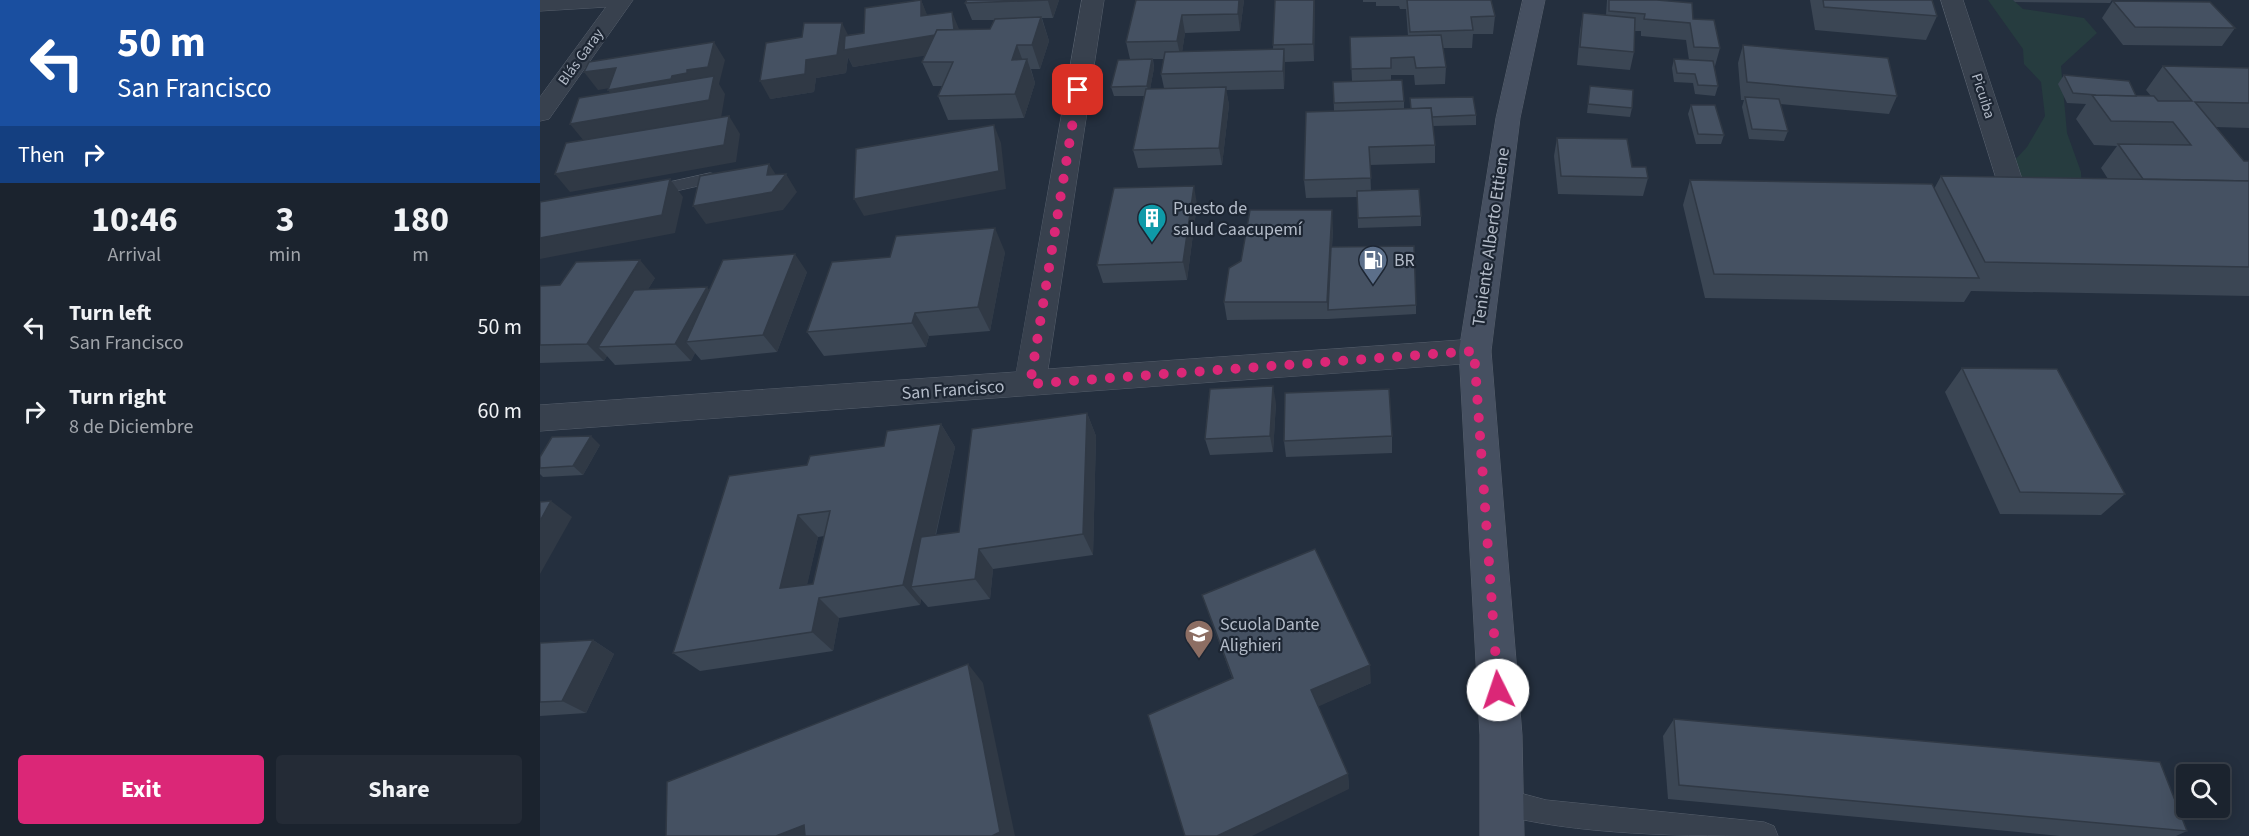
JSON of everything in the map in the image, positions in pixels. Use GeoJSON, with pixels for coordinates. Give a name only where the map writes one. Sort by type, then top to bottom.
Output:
{"type":"FeatureCollection","features":[{"type":"Feature","properties":{"kind":"main road","name":"Teniente Alberto Ettiene"},"geometry":{"type":"LineString","coordinates":[[1501,819],[1501,735],[1474,351],[1508,118],[1534,0]]}},
{"type":"Feature","properties":{"kind":"street"},"geometry":{"type":"LineString","coordinates":[[540,4],[621,0]]}},
{"type":"Feature","properties":{"kind":"street","name":"Blás Garay"},"geometry":{"type":"LineString","coordinates":[[540,114],[621,0]]}},
{"type":"Feature","properties":{"kind":"street"},"geometry":{"type":"LineString","coordinates":[[1030,384],[1093,0]]}},
{"type":"Feature","properties":{"kind":"street","name":"Picuiba"},"geometry":{"type":"LineString","coordinates":[[1952,0],[2013,191]]}},
{"type":"Feature","properties":{"kind":"street","name":"San Francisco"},"geometry":{"type":"LineString","coordinates":[[540,418],[1474,351]]}},
{"type":"Feature","properties":{"kind":"lane"},"geometry":{"type":"LineString","coordinates":[[630,196],[710,178]]}},
{"type":"Feature","properties":{"kind":"lane"},"geometry":{"type":"LineString","coordinates":[[1501,819],[1546,814],[1764,836]]}},
{"type":"Feature","properties":{"kind":"green space"},"geometry":{"type":"Polygon","coordinates":[[[1988,0],[2013,0],[2023,9],[2084,18],[2097,33],[2061,66],[2067,133],[2081,172],[2082,192],[2020,181],[2014,161],[2027,147],[2045,116],[2041,82],[2024,64],[2023,49],[1988,0]]]}},
{"type":"Feature","properties":{"kind":"building"},"geometry":{"type":"Polygon","coordinates":[[[921,0],[921,16],[952,12],[954,30],[937,30],[935,35],[844,50],[845,36],[864,33],[865,8],[921,0]]]}},
{"type":"Feature","properties":{"kind":"building"},"geometry":{"type":"Polygon","coordinates":[[[967,0],[1048,0],[965,3],[967,0]]]}},
{"type":"Feature","properties":{"kind":"building"},"geometry":{"type":"Polygon","coordinates":[[[1136,0],[1239,0],[1238,14],[1182,15],[1177,41],[1126,42],[1136,0]]]}},
{"type":"Feature","properties":{"kind":"building"},"geometry":{"type":"Polygon","coordinates":[[[1275,0],[1314,0],[1313,44],[1273,45],[1275,0]]]}},
{"type":"Feature","properties":{"kind":"building"},"geometry":{"type":"Polygon","coordinates":[[[1407,0],[1491,0],[1495,16],[1471,17],[1473,30],[1410,32],[1407,0]]]}},
{"type":"Feature","properties":{"kind":"building"},"geometry":{"type":"Polygon","coordinates":[[[1609,0],[1692,3],[1693,19],[1714,20],[1720,48],[1694,47],[1690,23],[1644,19],[1645,14],[1609,11],[1609,0]]]}},
{"type":"Feature","properties":{"kind":"building"},"geometry":{"type":"Polygon","coordinates":[[[1823,0],[1932,0],[1937,16],[1824,7],[1823,0]]]}},
{"type":"Feature","properties":{"kind":"building"},"geometry":{"type":"Polygon","coordinates":[[[2113,1],[2210,2],[2235,28],[2135,27],[2113,1]]]}},
{"type":"Feature","properties":{"kind":"building"},"geometry":{"type":"Polygon","coordinates":[[[1583,13],[1635,18],[1634,52],[1580,47],[1583,13]]]}},
{"type":"Feature","properties":{"kind":"building"},"geometry":{"type":"Polygon","coordinates":[[[1041,17],[1032,45],[1017,45],[1012,60],[1027,59],[1015,94],[938,96],[953,62],[922,62],[937,30],[990,29],[995,19],[1041,17]]]}},
{"type":"Feature","properties":{"kind":"building"},"geometry":{"type":"Polygon","coordinates":[[[804,23],[842,23],[837,55],[806,60],[805,74],[760,81],[766,43],[802,37],[804,23]]]}},
{"type":"Feature","properties":{"kind":"building"},"geometry":{"type":"Polygon","coordinates":[[[1441,35],[1446,67],[1416,68],[1414,57],[1391,58],[1391,68],[1351,69],[1350,37],[1441,35]]]}},
{"type":"Feature","properties":{"kind":"building"},"geometry":{"type":"Polygon","coordinates":[[[714,42],[708,67],[687,70],[687,73],[672,76],[671,79],[608,90],[616,68],[584,72],[589,62],[714,42]]]}},
{"type":"Feature","properties":{"kind":"building"},"geometry":{"type":"Polygon","coordinates":[[[1743,45],[1888,58],[1897,96],[1747,82],[1743,45]]]}},
{"type":"Feature","properties":{"kind":"building"},"geometry":{"type":"Polygon","coordinates":[[[1284,49],[1283,71],[1161,74],[1165,52],[1284,49]]]}},
{"type":"Feature","properties":{"kind":"building"},"geometry":{"type":"Polygon","coordinates":[[[1152,59],[1147,86],[1111,87],[1118,60],[1152,59]]]}},
{"type":"Feature","properties":{"kind":"building"},"geometry":{"type":"Polygon","coordinates":[[[1674,59],[1713,61],[1718,86],[1698,85],[1695,74],[1677,73],[1674,59]]]}},
{"type":"Feature","properties":{"kind":"building"},"geometry":{"type":"Polygon","coordinates":[[[2163,66],[2249,68],[2249,103],[2195,102],[2244,161],[2249,161],[2249,181],[2143,179],[2118,144],[2191,145],[2173,122],[2111,121],[2092,95],[2154,96],[2158,101],[2192,101],[2163,66]]]}},
{"type":"Feature","properties":{"kind":"building"},"geometry":{"type":"Polygon","coordinates":[[[2064,75],[2129,81],[2136,96],[2073,93],[2064,75]]]}},
{"type":"Feature","properties":{"kind":"building"},"geometry":{"type":"Polygon","coordinates":[[[714,76],[709,100],[570,124],[579,98],[714,76]]]}},
{"type":"Feature","properties":{"kind":"building"},"geometry":{"type":"Polygon","coordinates":[[[1402,80],[1404,101],[1334,103],[1333,82],[1402,80]]]}},
{"type":"Feature","properties":{"kind":"building"},"geometry":{"type":"Polygon","coordinates":[[[1590,86],[1633,90],[1632,108],[1588,104],[1590,86]]]}},
{"type":"Feature","properties":{"kind":"building"},"geometry":{"type":"Polygon","coordinates":[[[1226,87],[1219,148],[1133,150],[1146,89],[1226,87]]]}},
{"type":"Feature","properties":{"kind":"building"},"geometry":{"type":"Polygon","coordinates":[[[1473,97],[1476,115],[1432,117],[1431,108],[1411,109],[1410,98],[1473,97]]]}},
{"type":"Feature","properties":{"kind":"building"},"geometry":{"type":"Polygon","coordinates":[[[1745,97],[1779,99],[1788,131],[1752,129],[1745,97]]]}},
{"type":"Feature","properties":{"kind":"building"},"geometry":{"type":"Polygon","coordinates":[[[1691,105],[1715,105],[1724,135],[1698,134],[1691,105]]]}},
{"type":"Feature","properties":{"kind":"building"},"geometry":{"type":"Polygon","coordinates":[[[1431,108],[1435,145],[1369,147],[1371,178],[1304,180],[1306,112],[1431,108]]]}},
{"type":"Feature","properties":{"kind":"building"},"geometry":{"type":"Polygon","coordinates":[[[729,116],[724,145],[555,174],[566,143],[729,116]]]}},
{"type":"Feature","properties":{"kind":"building"},"geometry":{"type":"Polygon","coordinates":[[[994,125],[999,171],[854,199],[856,149],[994,125]]]}},
{"type":"Feature","properties":{"kind":"building"},"geometry":{"type":"Polygon","coordinates":[[[1557,138],[1627,139],[1632,167],[1646,167],[1648,178],[1561,176],[1557,138]]]}},
{"type":"Feature","properties":{"kind":"building"},"geometry":{"type":"Polygon","coordinates":[[[769,164],[767,175],[786,174],[772,192],[693,206],[700,176],[769,164]]]}},
{"type":"Feature","properties":{"kind":"building"},"geometry":{"type":"Polygon","coordinates":[[[1941,176],[2249,181],[2249,267],[1985,262],[1941,176]]]}},
{"type":"Feature","properties":{"kind":"building"},"geometry":{"type":"Polygon","coordinates":[[[670,179],[662,215],[540,238],[540,202],[670,179]]]}},
{"type":"Feature","properties":{"kind":"building"},"geometry":{"type":"Polygon","coordinates":[[[1690,180],[1932,184],[1979,278],[1714,274],[1690,180]]]}},
{"type":"Feature","properties":{"kind":"building","name":"Puesto de salud Caacupemí"},"geometry":{"type":"Polygon","coordinates":[[[1194,186],[1183,262],[1097,265],[1114,188],[1194,186]]]}},
{"type":"Feature","properties":{"kind":"building"},"geometry":{"type":"Polygon","coordinates":[[[1419,189],[1421,216],[1358,218],[1357,191],[1419,189]]]}},
{"type":"Feature","properties":{"kind":"building"},"geometry":{"type":"Polygon","coordinates":[[[1250,210],[1332,210],[1327,302],[1224,302],[1229,268],[1241,261],[1250,210]]]}},
{"type":"Feature","properties":{"kind":"building"},"geometry":{"type":"Polygon","coordinates":[[[995,228],[978,307],[915,313],[912,323],[807,332],[832,262],[890,257],[896,236],[995,228]]]}},
{"type":"Feature","properties":{"kind":"building","name":"BR"},"geometry":{"type":"Polygon","coordinates":[[[1414,246],[1416,305],[1328,310],[1331,247],[1414,246]]]}},
{"type":"Feature","properties":{"kind":"building"},"geometry":{"type":"Polygon","coordinates":[[[795,254],[763,335],[686,342],[723,260],[795,254]]]}},
{"type":"Feature","properties":{"kind":"building"},"geometry":{"type":"Polygon","coordinates":[[[640,260],[587,344],[540,345],[540,286],[560,285],[576,262],[640,260]]]}},
{"type":"Feature","properties":{"kind":"building"},"geometry":{"type":"Polygon","coordinates":[[[707,287],[675,344],[598,347],[634,290],[707,287]]]}},
{"type":"Feature","properties":{"kind":"building"},"geometry":{"type":"Polygon","coordinates":[[[1962,368],[2057,369],[2125,494],[2020,492],[1962,368]]]}},
{"type":"Feature","properties":{"kind":"building"},"geometry":{"type":"Polygon","coordinates":[[[1273,386],[1270,436],[1205,439],[1210,389],[1273,386]]]}},
{"type":"Feature","properties":{"kind":"building"},"geometry":{"type":"Polygon","coordinates":[[[1389,389],[1392,436],[1284,441],[1285,393],[1389,389]]]}},
{"type":"Feature","properties":{"kind":"building"},"geometry":{"type":"Polygon","coordinates":[[[1087,413],[1083,534],[979,549],[975,579],[911,587],[921,537],[959,532],[972,429],[1087,413]]]}},
{"type":"Feature","properties":{"kind":"building"},"geometry":{"type":"Polygon","coordinates":[[[941,424],[903,585],[819,598],[812,632],[673,653],[729,476],[807,465],[810,456],[884,446],[887,431],[941,424]],[[830,511],[798,515],[780,588],[813,584],[830,511]]]}},
{"type":"Feature","properties":{"kind":"building"},"geometry":{"type":"Polygon","coordinates":[[[591,436],[573,466],[540,468],[540,457],[552,437],[591,436]]]}},
{"type":"Feature","properties":{"kind":"building"},"geometry":{"type":"Polygon","coordinates":[[[551,501],[540,521],[540,502],[551,501]]]}},
{"type":"Feature","properties":{"kind":"building"},"geometry":{"type":"Polygon","coordinates":[[[1315,549],[1370,665],[1311,690],[1348,774],[1217,836],[1185,836],[1148,715],[1233,678],[1202,595],[1315,549]]]}},
{"type":"Feature","properties":{"kind":"building"},"geometry":{"type":"Polygon","coordinates":[[[593,640],[562,701],[540,702],[540,643],[593,640]]]}},
{"type":"Feature","properties":{"kind":"building"},"geometry":{"type":"Polygon","coordinates":[[[968,664],[1000,832],[992,836],[805,836],[804,825],[776,836],[666,836],[667,782],[968,664]]]}},
{"type":"Feature","properties":{"kind":"building"},"geometry":{"type":"Polygon","coordinates":[[[1674,719],[2160,762],[2176,803],[2176,818],[2182,818],[2187,831],[1679,785],[1674,719]]]}},
{"type":"Feature","properties":{"kind":"place","name":"Puesto de salud Caacupemí"},"geometry":{"type":"Point","coordinates":[1152,244]}},
{"type":"Feature","properties":{"kind":"place","name":"BR"},"geometry":{"type":"Point","coordinates":[1373,286]}},
{"type":"Feature","properties":{"kind":"place","name":"Scuola Dante Alighieri"},"geometry":{"type":"Point","coordinates":[1199,660]}},
{"type":"Feature","properties":{"kind":"route"},"geometry":{"type":"LineString","coordinates":[[1078,90],[1030,384],[1474,351],[1498,690]]}}]}
